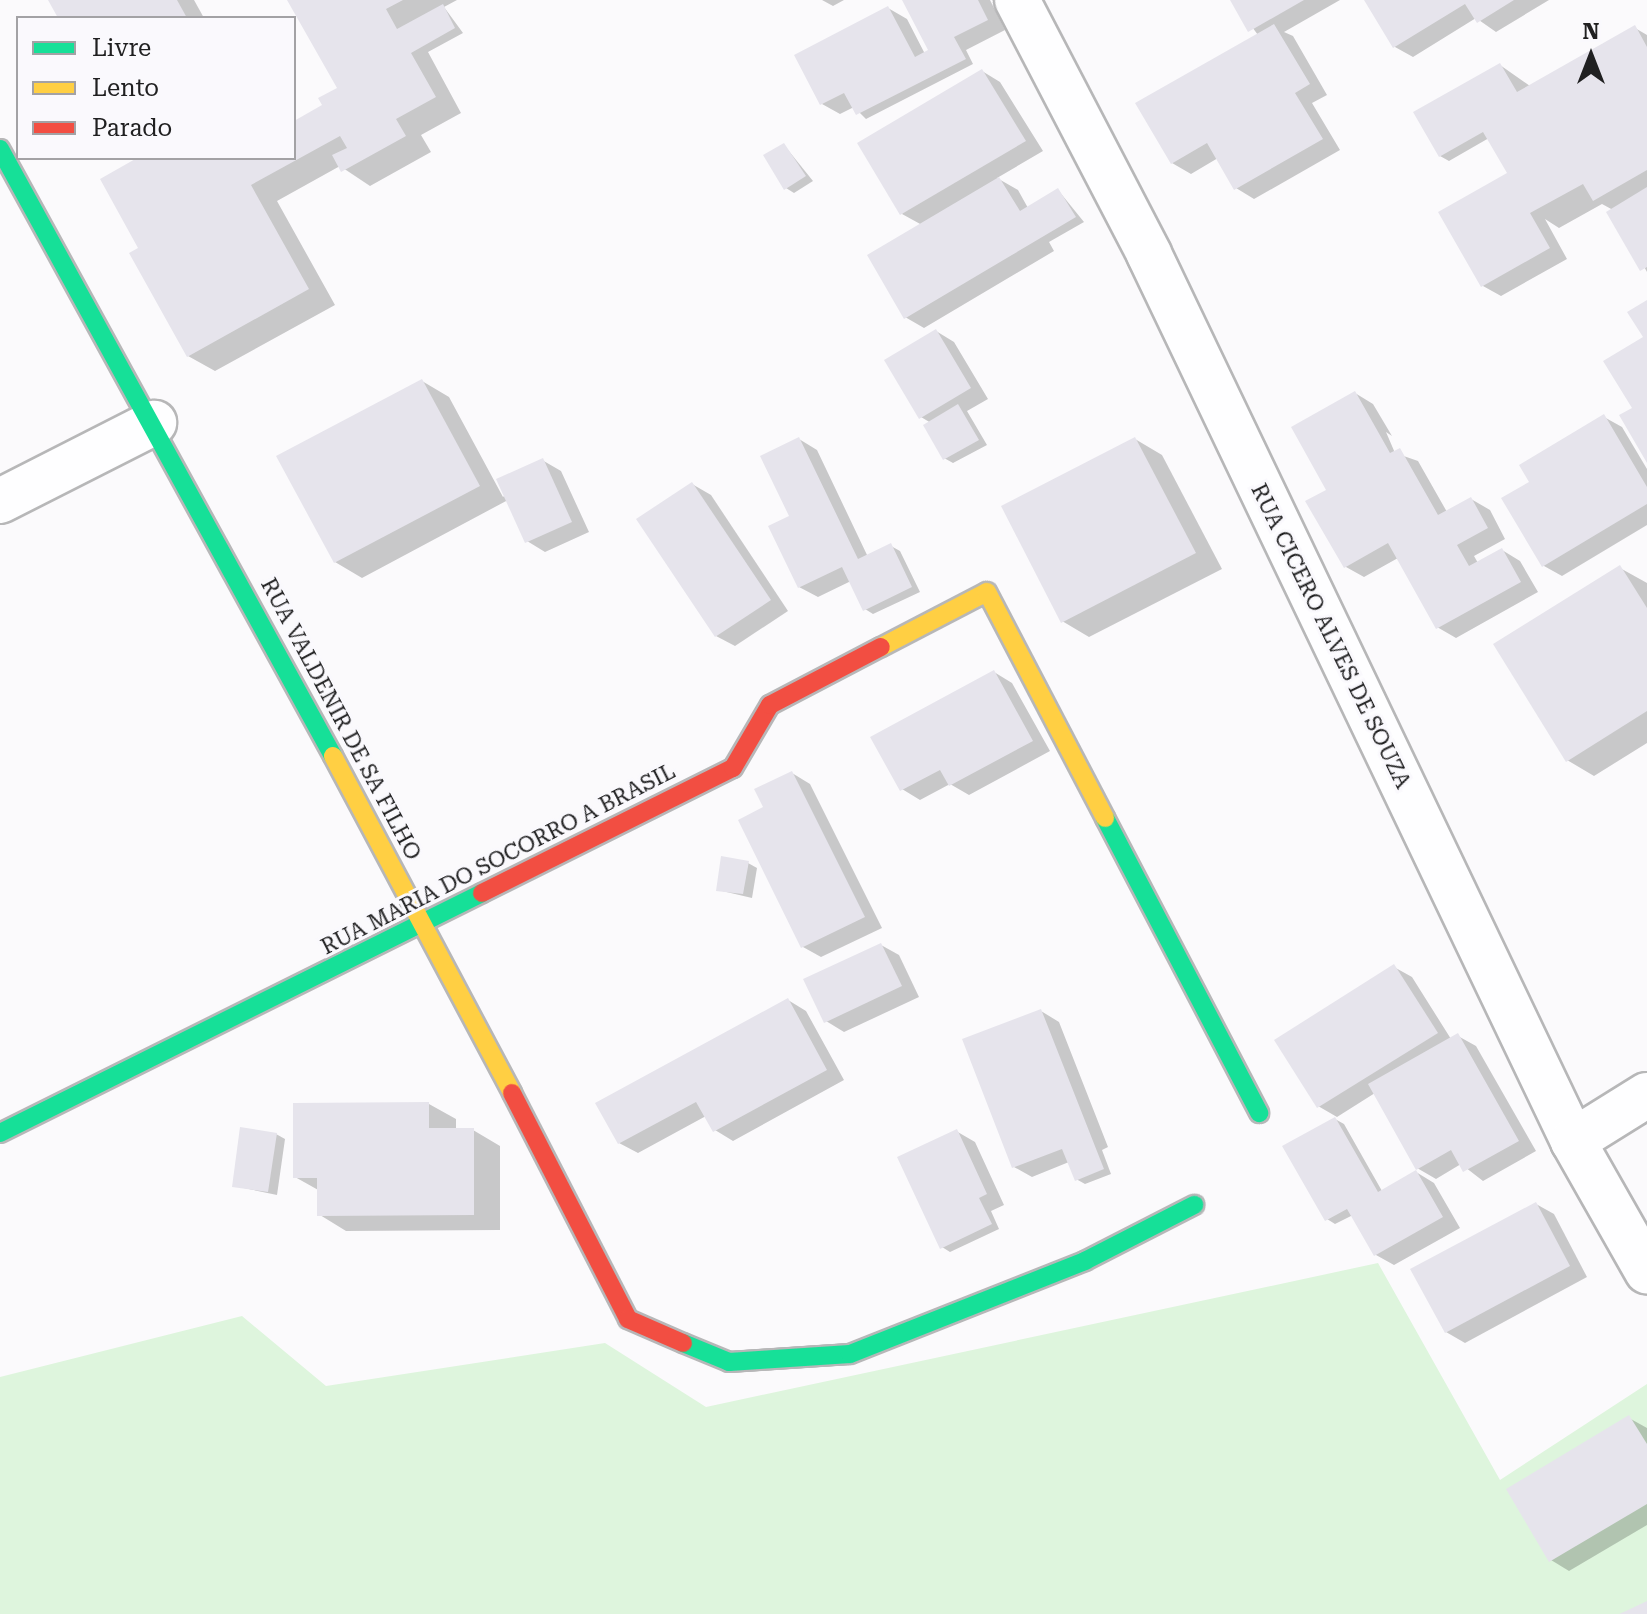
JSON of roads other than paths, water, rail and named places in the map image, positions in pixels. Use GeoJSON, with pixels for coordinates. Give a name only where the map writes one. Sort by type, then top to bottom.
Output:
{"type":"FeatureCollection","features":[{"type":"Feature","properties":{"kind":"street","name":"RUA CICERO ALVES DE SOUZA"},"geometry":{"type":"LineString","coordinates":[[1017,0],[1149,254],[1573,1141],[1647,1271]]}},
{"type":"Feature","properties":{"kind":"street","name":"RUA VALDENIR DE SA FILHO"},"geometry":{"type":"LineString","coordinates":[[0,149],[154,423],[425,924],[628,1319],[729,1362],[850,1354],[1085,1261],[1194,1205]]}},
{"type":"Feature","properties":{"kind":"street"},"geometry":{"type":"LineString","coordinates":[[0,501],[154,423]]}},
{"type":"Feature","properties":{"kind":"street","name":"RUA MARIA DO SOCORRO A BRASIL"},"geometry":{"type":"LineString","coordinates":[[0,1133],[733,768],[770,705],[987,592],[1259,1113]]}},
{"type":"Feature","properties":{"kind":"street"},"geometry":{"type":"LineString","coordinates":[[1573,1141],[1647,1095]]}}]}
